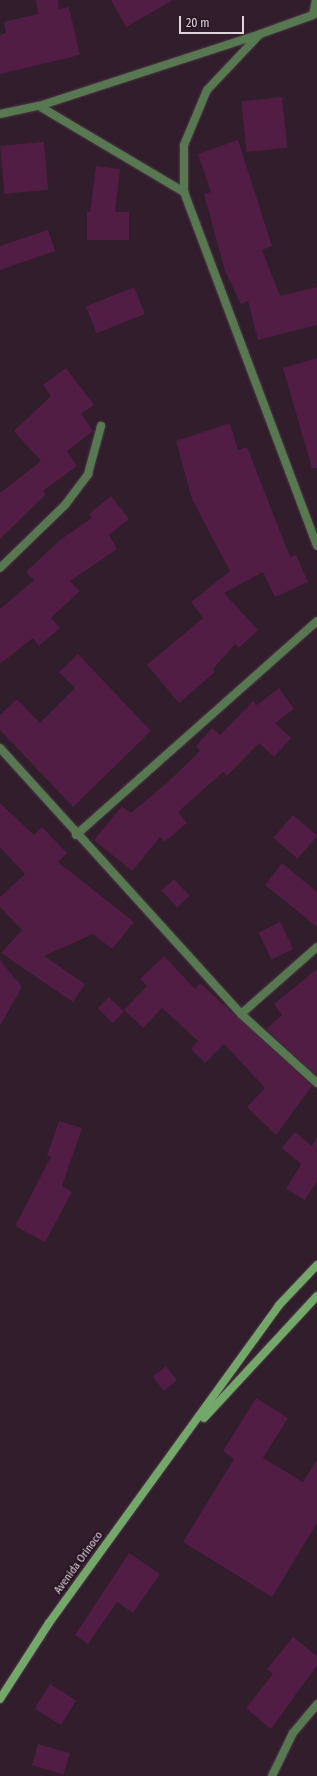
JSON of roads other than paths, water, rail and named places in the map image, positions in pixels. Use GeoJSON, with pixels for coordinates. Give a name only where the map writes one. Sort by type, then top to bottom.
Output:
{"type":"FeatureCollection","features":[{"type":"Feature","properties":{"kind":"main road","name":"Avenida Orinoco"},"geometry":{"type":"LineString","coordinates":[[0,1699],[50,1623],[279,1305],[317,1265]]}},
{"type":"Feature","properties":{"kind":"main road","name":"Avenida Orinoco"},"geometry":{"type":"LineString","coordinates":[[181,1443],[317,1296]]}},
{"type":"Feature","properties":{"kind":"street"},"geometry":{"type":"LineString","coordinates":[[0,114],[39,106],[315,17],[316,0]]}},
{"type":"Feature","properties":{"kind":"street"},"geometry":{"type":"LineString","coordinates":[[260,34],[207,90],[184,145],[184,192],[317,546]]}},
{"type":"Feature","properties":{"kind":"street"},"geometry":{"type":"LineString","coordinates":[[39,106],[184,192]]}},
{"type":"Feature","properties":{"kind":"street"},"geometry":{"type":"LineString","coordinates":[[0,568],[65,506],[88,474],[100,426]]}},
{"type":"Feature","properties":{"kind":"street"},"geometry":{"type":"LineString","coordinates":[[76,835],[317,620]]}},
{"type":"Feature","properties":{"kind":"street"},"geometry":{"type":"LineString","coordinates":[[0,748],[76,835],[241,1014],[317,1083]]}},
{"type":"Feature","properties":{"kind":"street"},"geometry":{"type":"LineString","coordinates":[[241,1014],[317,947]]}},
{"type":"Feature","properties":{"kind":"street"},"geometry":{"type":"LineString","coordinates":[[272,1776],[293,1733],[317,1704]]}}]}
